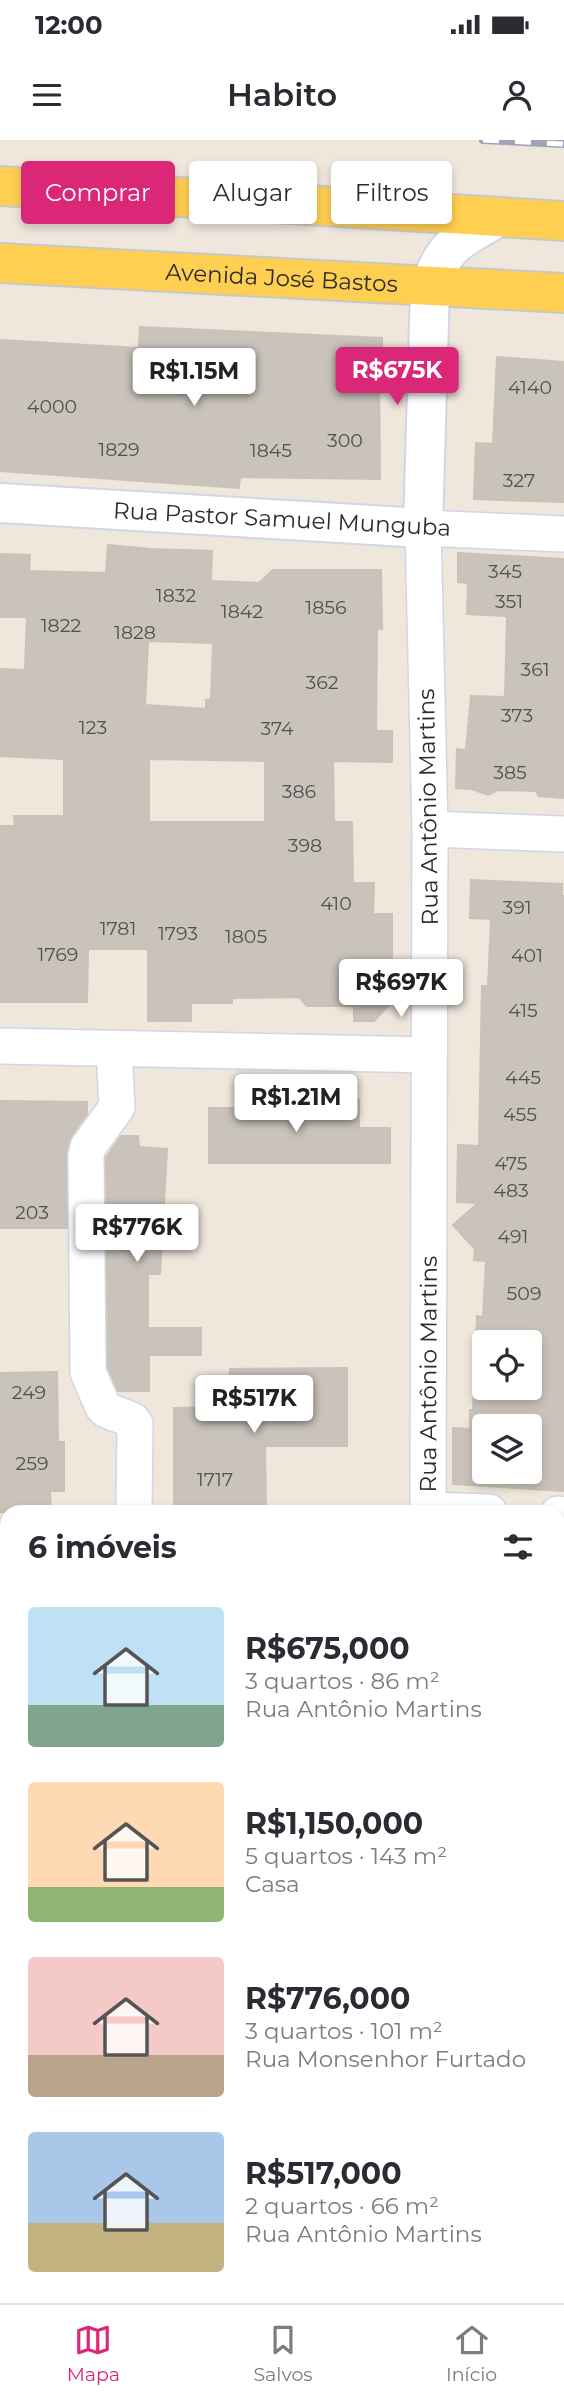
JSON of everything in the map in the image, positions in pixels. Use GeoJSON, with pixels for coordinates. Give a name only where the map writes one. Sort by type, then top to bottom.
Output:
{"type":"FeatureCollection","features":[{"type":"Feature","properties":{"kind":"main road"},"geometry":{"type":"LineString","coordinates":[[0,186],[564,221]]}},
{"type":"Feature","properties":{"kind":"main road","name":"Avenida José Bastos"},"geometry":{"type":"LineString","coordinates":[[0,262],[564,293]]}},
{"type":"Feature","properties":{"kind":"street","name":"Rua Antônio Martins"},"geometry":{"type":"LineString","coordinates":[[428,1505],[430,830],[423,528],[430,287],[438,263],[448,250],[498,217]]}},
{"type":"Feature","properties":{"kind":"street","name":"Rua Pastor Samuel Munguba"},"geometry":{"type":"LineString","coordinates":[[0,503],[564,534]]}},
{"type":"Feature","properties":{"kind":"street"},"geometry":{"type":"LineString","coordinates":[[430,830],[564,834]]}},
{"type":"Feature","properties":{"kind":"street"},"geometry":{"type":"LineString","coordinates":[[0,1046],[429,1055]]}},
{"type":"Feature","properties":{"kind":"street"},"geometry":{"type":"LineString","coordinates":[[114,1049],[117,1107],[88,1147],[86,1156],[88,1372],[103,1407],[132,1420],[135,1424],[134,1505]]}},
{"type":"Feature","properties":{"kind":"building"},"geometry":{"type":"Polygon","coordinates":[[[140,327],[382,338],[382,372],[379,372],[380,479],[240,477],[239,488],[0,471],[0,340],[139,348],[140,327]]]}},
{"type":"Feature","properties":{"kind":"building"},"geometry":{"type":"Polygon","coordinates":[[[497,357],[564,362],[564,502],[474,499],[476,443],[493,444],[497,357]]]}},
{"type":"Feature","properties":{"kind":"building"},"geometry":{"type":"Polygon","coordinates":[[[108,545],[212,551],[211,581],[259,583],[273,570],[381,570],[382,629],[377,629],[376,731],[392,731],[392,762],[333,761],[334,822],[352,822],[353,883],[374,883],[373,914],[392,914],[392,1002],[374,1021],[354,1021],[354,1006],[307,1006],[299,997],[232,998],[232,1003],[191,1003],[191,1021],[148,1021],[148,949],[88,949],[87,1002],[0,1002],[0,826],[15,826],[14,816],[64,816],[64,759],[0,756],[0,669],[25,670],[27,617],[0,617],[0,554],[30,555],[29,571],[106,573],[108,545]],[[148,641],[145,705],[206,709],[206,700],[211,699],[213,643],[148,641]],[[149,759],[149,822],[265,822],[265,761],[149,759]]]}},
{"type":"Feature","properties":{"kind":"building"},"geometry":{"type":"Polygon","coordinates":[[[458,553],[564,559],[564,798],[539,796],[536,791],[498,790],[488,795],[472,789],[456,788],[457,749],[466,750],[471,696],[505,697],[507,616],[467,614],[468,583],[458,582],[458,553]]]}},
{"type":"Feature","properties":{"kind":"building"},"geometry":{"type":"Polygon","coordinates":[[[471,880],[562,884],[564,1491],[453,1484],[453,1428],[470,1429],[470,1410],[473,1410],[473,1400],[542,1400],[542,1330],[476,1330],[477,1316],[483,1317],[486,1261],[474,1260],[475,1249],[453,1225],[478,1203],[457,1202],[458,1145],[479,1146],[482,986],[488,986],[491,919],[470,918],[471,880]]]}},
{"type":"Feature","properties":{"kind":"building"},"geometry":{"type":"Polygon","coordinates":[[[307,1095],[338,1095],[339,1100],[359,1100],[359,1128],[390,1128],[390,1163],[209,1163],[209,1108],[273,1108],[273,1100],[307,1100],[307,1095]]]}},
{"type":"Feature","properties":{"kind":"building"},"geometry":{"type":"Polygon","coordinates":[[[0,1101],[87,1102],[87,1114],[71,1136],[66,1152],[67,1228],[0,1228],[0,1101]]]}},
{"type":"Feature","properties":{"kind":"building"},"geometry":{"type":"Polygon","coordinates":[[[121,1136],[138,1136],[139,1147],[167,1149],[160,1274],[148,1274],[148,1328],[201,1328],[201,1355],[149,1355],[149,1391],[118,1391],[108,1368],[106,1158],[121,1136]]]}},
{"type":"Feature","properties":{"kind":"building"},"geometry":{"type":"Polygon","coordinates":[[[347,1368],[347,1446],[265,1446],[266,1505],[174,1505],[174,1408],[230,1407],[230,1369],[347,1368]]]}},
{"type":"Feature","properties":{"kind":"building"},"geometry":{"type":"Polygon","coordinates":[[[57,1372],[58,1442],[64,1442],[64,1491],[50,1491],[51,1505],[0,1505],[0,1373],[57,1372]]]}},
{"type":"Feature","properties":{"kind":"railway"},"geometry":{"type":"LineString","coordinates":[[483,140],[564,144]]}}]}
